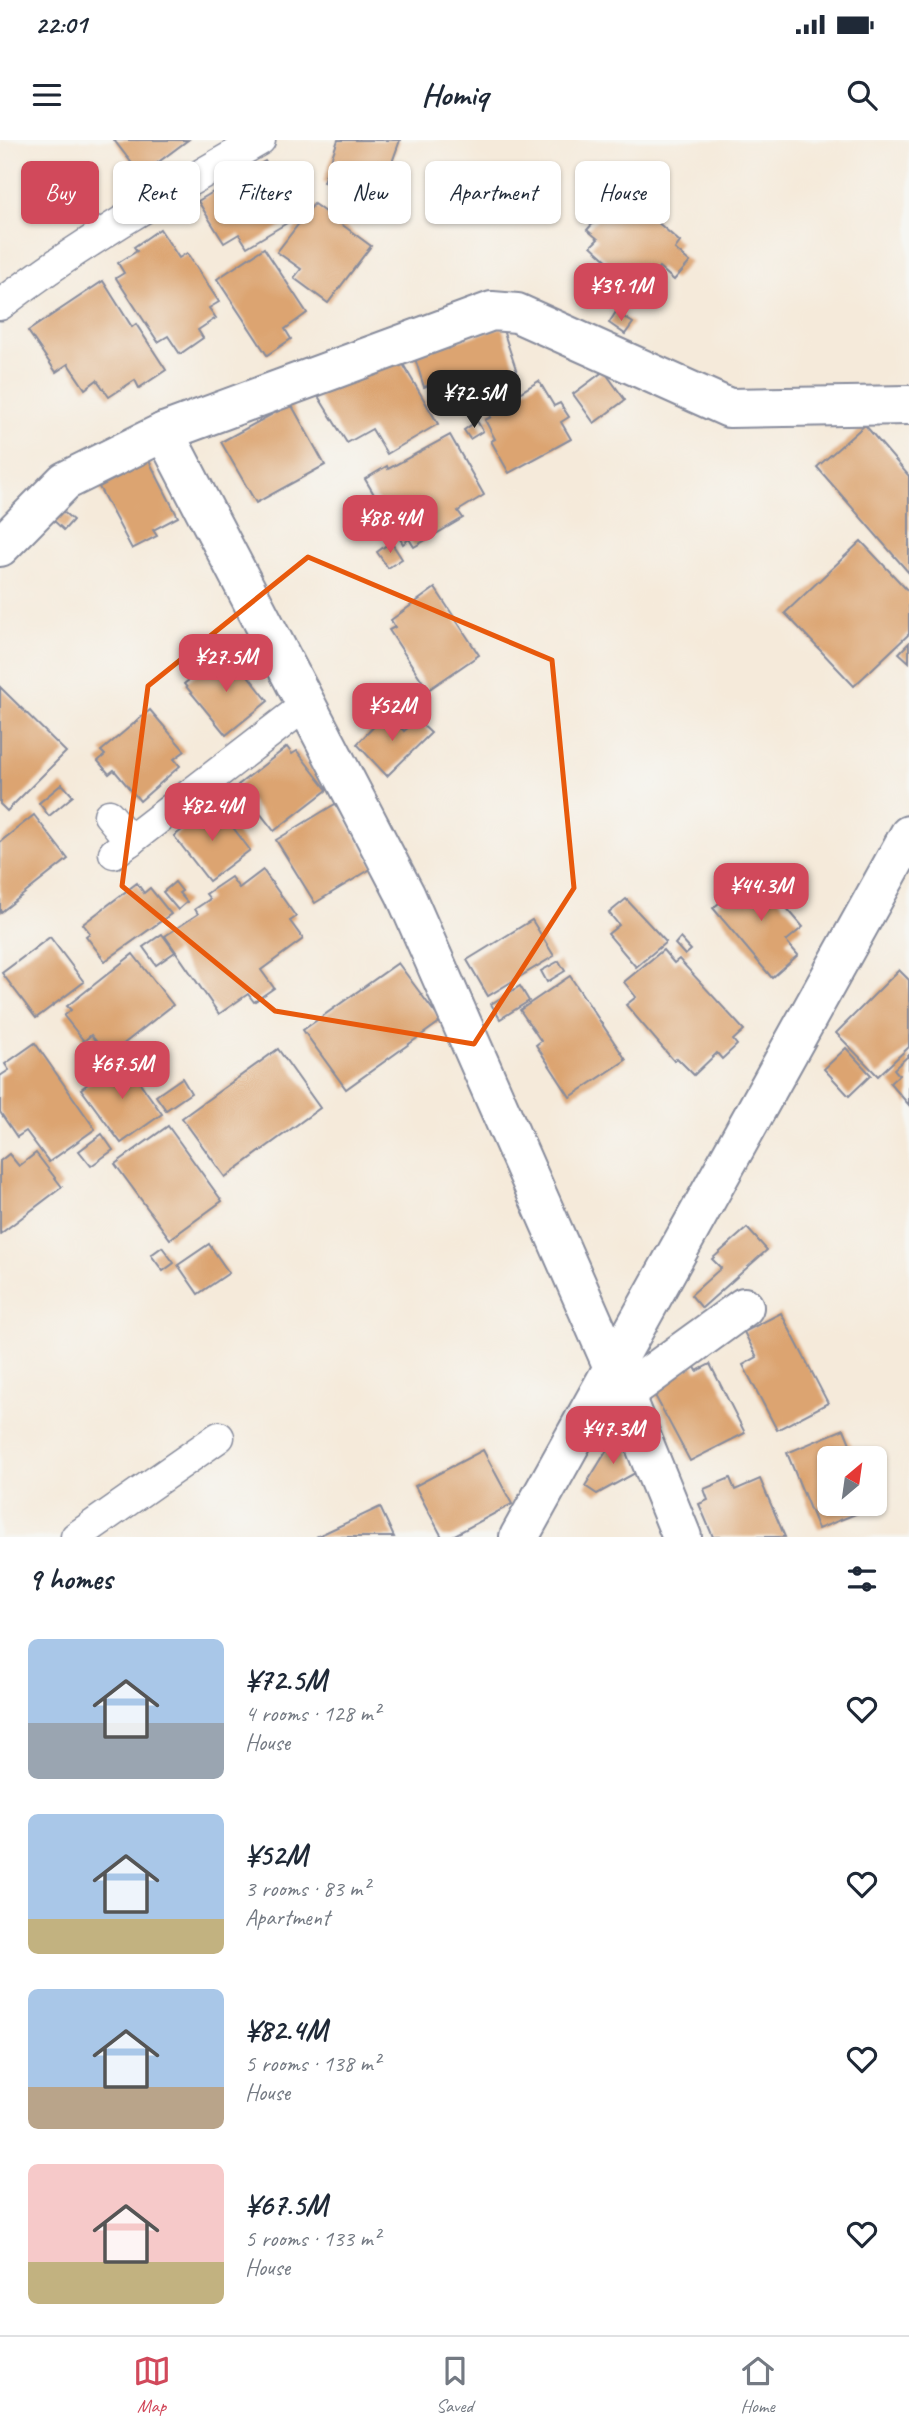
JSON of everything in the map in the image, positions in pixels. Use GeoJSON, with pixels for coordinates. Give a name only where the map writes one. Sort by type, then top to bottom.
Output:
{"type":"FeatureCollection","features":[{"type":"Feature","properties":{"kind":"street"},"geometry":{"type":"LineString","coordinates":[[0,547],[65,481],[164,432],[492,312],[517,313],[730,408],[909,405]]}},
{"type":"Feature","properties":{"kind":"street"},"geometry":{"type":"LineString","coordinates":[[164,432],[405,894],[619,1380],[682,1537]]}},
{"type":"Feature","properties":{"kind":"street"},"geometry":{"type":"LineString","coordinates":[[519,1537],[619,1380],[909,835]]}},
{"type":"Feature","properties":{"kind":"street"},"geometry":{"type":"LineString","coordinates":[[619,1380],[744,1307]]}},
{"type":"Feature","properties":{"kind":"lane"},"geometry":{"type":"LineString","coordinates":[[0,305],[40,274],[110,229],[260,140]]}},
{"type":"Feature","properties":{"kind":"lane"},"geometry":{"type":"LineString","coordinates":[[109,815],[122,847],[307,704]]}},
{"type":"Feature","properties":{"kind":"lane"},"geometry":{"type":"LineString","coordinates":[[76,1537],[219,1437]]}},
{"type":"Feature","properties":{"kind":"highlighted area"},"geometry":{"type":"Polygon","coordinates":[[[308,557],[552,660],[574,888],[474,1044],[275,1011],[122,886],[148,686],[308,557]]]}},
{"type":"Feature","properties":{"kind":"building"},"geometry":{"type":"Polygon","coordinates":[[[114,140],[188,140],[160,161],[130,161],[114,140]]]}},
{"type":"Feature","properties":{"kind":"building"},"geometry":{"type":"Polygon","coordinates":[[[338,140],[400,140],[393,161],[330,161],[338,140]]]}},
{"type":"Feature","properties":{"kind":"building"},"geometry":{"type":"Polygon","coordinates":[[[328,168],[328,184],[323,182],[328,168]]]}},
{"type":"Feature","properties":{"kind":"building"},"geometry":{"type":"Polygon","coordinates":[[[214,191],[214,224],[285,224],[247,247],[239,234],[224,243],[200,204],[200,200],[214,191]]]}},
{"type":"Feature","properties":{"kind":"building"},"geometry":{"type":"Polygon","coordinates":[[[314,204],[328,214],[328,224],[341,224],[371,246],[328,303],[294,278],[301,269],[277,252],[299,224],[314,224],[314,204]]]}},
{"type":"Feature","properties":{"kind":"building"},"geometry":{"type":"Polygon","coordinates":[[[592,224],[660,224],[680,242],[675,249],[690,262],[674,280],[659,267],[648,281],[638,274],[631,282],[591,246],[598,239],[587,230],[592,224]]]}},
{"type":"Feature","properties":{"kind":"building"},"geometry":{"type":"Polygon","coordinates":[[[160,229],[179,258],[187,253],[219,302],[209,308],[216,318],[198,330],[203,338],[180,354],[168,336],[158,342],[116,278],[124,273],[118,263],[137,251],[134,247],[160,229]]]}},
{"type":"Feature","properties":{"kind":"building"},"geometry":{"type":"Polygon","coordinates":[[[264,248],[307,313],[285,329],[291,339],[267,355],[217,279],[264,248]]]}},
{"type":"Feature","properties":{"kind":"building"},"geometry":{"type":"Polygon","coordinates":[[[103,281],[132,327],[136,324],[166,370],[139,388],[135,380],[109,397],[97,380],[85,389],[68,364],[56,372],[28,331],[103,281]]]}},
{"type":"Feature","properties":{"kind":"building"},"geometry":{"type":"Polygon","coordinates":[[[616,312],[633,323],[625,334],[609,323],[616,312]]]}},
{"type":"Feature","properties":{"kind":"building"},"geometry":{"type":"Polygon","coordinates":[[[502,327],[519,378],[470,394],[469,390],[438,400],[433,384],[424,387],[414,355],[502,327]]]}},
{"type":"Feature","properties":{"kind":"building"},"geometry":{"type":"Polygon","coordinates":[[[400,359],[438,424],[387,454],[372,429],[347,443],[318,396],[346,379],[400,359]]]}},
{"type":"Feature","properties":{"kind":"building"},"geometry":{"type":"Polygon","coordinates":[[[604,371],[625,400],[594,423],[573,394],[604,371]]]}},
{"type":"Feature","properties":{"kind":"building"},"geometry":{"type":"Polygon","coordinates":[[[539,381],[554,406],[560,403],[569,417],[561,422],[571,439],[509,473],[491,441],[495,439],[485,420],[491,417],[488,412],[539,381]]]}},
{"type":"Feature","properties":{"kind":"building"},"geometry":{"type":"Polygon","coordinates":[[[291,404],[325,465],[256,503],[221,442],[291,404]]]}},
{"type":"Feature","properties":{"kind":"building"},"geometry":{"type":"Polygon","coordinates":[[[477,421],[483,431],[470,439],[464,430],[477,421]]]}},
{"type":"Feature","properties":{"kind":"building"},"geometry":{"type":"Polygon","coordinates":[[[865,425],[909,476],[909,573],[817,467],[865,425]]]}},
{"type":"Feature","properties":{"kind":"building"},"geometry":{"type":"Polygon","coordinates":[[[450,435],[484,495],[458,511],[463,518],[414,547],[409,539],[403,544],[365,479],[450,435]]]}},
{"type":"Feature","properties":{"kind":"building"},"geometry":{"type":"Polygon","coordinates":[[[149,461],[178,517],[153,530],[157,536],[132,549],[99,487],[149,461]]]}},
{"type":"Feature","properties":{"kind":"building"},"geometry":{"type":"Polygon","coordinates":[[[61,510],[73,520],[64,530],[53,520],[61,510]]]}},
{"type":"Feature","properties":{"kind":"building"},"geometry":{"type":"Polygon","coordinates":[[[861,541],[909,592],[909,634],[854,686],[785,613],[861,541]]]}},
{"type":"Feature","properties":{"kind":"building"},"geometry":{"type":"Polygon","coordinates":[[[391,542],[402,559],[388,568],[377,552],[391,542]]]}},
{"type":"Feature","properties":{"kind":"building"},"geometry":{"type":"Polygon","coordinates":[[[435,588],[479,655],[428,690],[389,630],[395,627],[391,620],[435,588]]]}},
{"type":"Feature","properties":{"kind":"building"},"geometry":{"type":"Polygon","coordinates":[[[909,643],[909,662],[899,653],[909,643]]]}},
{"type":"Feature","properties":{"kind":"building"},"geometry":{"type":"Polygon","coordinates":[[[234,658],[268,701],[226,735],[184,684],[215,659],[223,668],[234,658]]]}},
{"type":"Feature","properties":{"kind":"building"},"geometry":{"type":"Polygon","coordinates":[[[0,687],[66,752],[7,811],[0,804],[0,687]]]}},
{"type":"Feature","properties":{"kind":"building"},"geometry":{"type":"Polygon","coordinates":[[[150,710],[185,751],[174,759],[180,766],[140,801],[114,770],[109,774],[98,761],[105,755],[101,751],[150,710]]]}},
{"type":"Feature","properties":{"kind":"building"},"geometry":{"type":"Polygon","coordinates":[[[387,713],[404,731],[417,720],[431,733],[387,776],[357,744],[387,713]]]}},
{"type":"Feature","properties":{"kind":"building"},"geometry":{"type":"Polygon","coordinates":[[[287,747],[292,754],[297,751],[327,790],[274,831],[238,785],[287,747]]]}},
{"type":"Feature","properties":{"kind":"building"},"geometry":{"type":"Polygon","coordinates":[[[62,784],[73,796],[49,816],[39,803],[62,784]]]}},
{"type":"Feature","properties":{"kind":"building"},"geometry":{"type":"Polygon","coordinates":[[[335,804],[374,867],[315,903],[276,840],[335,804]]]}},
{"type":"Feature","properties":{"kind":"building"},"geometry":{"type":"Polygon","coordinates":[[[216,805],[250,850],[209,881],[174,836],[216,805]]]}},
{"type":"Feature","properties":{"kind":"building"},"geometry":{"type":"Polygon","coordinates":[[[34,815],[68,859],[0,913],[0,842],[34,815]]]}},
{"type":"Feature","properties":{"kind":"building"},"geometry":{"type":"Polygon","coordinates":[[[263,870],[296,917],[290,921],[303,939],[261,970],[274,988],[254,1002],[248,994],[219,1014],[165,936],[198,914],[195,909],[210,899],[206,894],[231,877],[239,888],[263,870]]]}},
{"type":"Feature","properties":{"kind":"building"},"geometry":{"type":"Polygon","coordinates":[[[756,872],[803,927],[786,941],[798,955],[772,978],[713,908],[756,872]]]}},
{"type":"Feature","properties":{"kind":"building"},"geometry":{"type":"Polygon","coordinates":[[[175,882],[182,891],[179,893],[187,902],[178,910],[163,892],[175,882]]]}},
{"type":"Feature","properties":{"kind":"building"},"geometry":{"type":"Polygon","coordinates":[[[137,883],[144,893],[150,888],[171,914],[105,961],[86,936],[90,933],[83,924],[137,883]]]}},
{"type":"Feature","properties":{"kind":"building"},"geometry":{"type":"Polygon","coordinates":[[[626,899],[666,942],[636,967],[608,934],[619,925],[609,913],[626,899]]]}},
{"type":"Feature","properties":{"kind":"building"},"geometry":{"type":"Polygon","coordinates":[[[532,920],[554,956],[488,996],[467,960],[532,920]]]}},
{"type":"Feature","properties":{"kind":"building"},"geometry":{"type":"Polygon","coordinates":[[[162,934],[175,952],[156,965],[143,947],[162,934]]]}},
{"type":"Feature","properties":{"kind":"building"},"geometry":{"type":"Polygon","coordinates":[[[50,937],[84,982],[36,1018],[2,973],[50,937]]]}},
{"type":"Feature","properties":{"kind":"building"},"geometry":{"type":"Polygon","coordinates":[[[680,938],[691,950],[685,955],[675,944],[680,938]]]}},
{"type":"Feature","properties":{"kind":"building"},"geometry":{"type":"Polygon","coordinates":[[[663,950],[674,963],[679,959],[744,1030],[733,1040],[737,1045],[722,1059],[717,1053],[694,1075],[677,1058],[674,1061],[626,1005],[636,997],[624,982],[663,950]]]}},
{"type":"Feature","properties":{"kind":"building"},"geometry":{"type":"Polygon","coordinates":[[[133,954],[173,1005],[108,1056],[91,1035],[84,1041],[64,1016],[71,1010],[67,1006],[133,954]]]}},
{"type":"Feature","properties":{"kind":"building"},"geometry":{"type":"Polygon","coordinates":[[[559,961],[565,971],[547,982],[541,971],[559,961]]]}},
{"type":"Feature","properties":{"kind":"building"},"geometry":{"type":"Polygon","coordinates":[[[398,963],[441,1021],[346,1089],[303,1030],[398,963]]]}},
{"type":"Feature","properties":{"kind":"building"},"geometry":{"type":"Polygon","coordinates":[[[899,970],[909,980],[909,1047],[878,1076],[836,1033],[899,970]]]}},
{"type":"Feature","properties":{"kind":"building"},"geometry":{"type":"Polygon","coordinates":[[[570,976],[626,1060],[570,1097],[536,1045],[541,1041],[520,1010],[570,976]]]}},
{"type":"Feature","properties":{"kind":"building"},"geometry":{"type":"Polygon","coordinates":[[[520,986],[529,1001],[500,1019],[491,1004],[520,986]]]}},
{"type":"Feature","properties":{"kind":"building"},"geometry":{"type":"Polygon","coordinates":[[[35,1043],[95,1129],[49,1162],[26,1131],[17,1137],[0,1112],[0,1076],[9,1070],[5,1064],[35,1043]]]}},
{"type":"Feature","properties":{"kind":"building"},"geometry":{"type":"Polygon","coordinates":[[[846,1048],[871,1075],[849,1096],[824,1069],[846,1048]]]}},
{"type":"Feature","properties":{"kind":"building"},"geometry":{"type":"Polygon","coordinates":[[[278,1049],[320,1108],[225,1177],[182,1118],[278,1049]]]}},
{"type":"Feature","properties":{"kind":"building"},"geometry":{"type":"Polygon","coordinates":[[[909,1055],[909,1105],[890,1083],[899,1075],[894,1069],[909,1055]]]}},
{"type":"Feature","properties":{"kind":"building"},"geometry":{"type":"Polygon","coordinates":[[[123,1059],[162,1114],[121,1143],[81,1089],[123,1059]]]}},
{"type":"Feature","properties":{"kind":"building"},"geometry":{"type":"Polygon","coordinates":[[[182,1078],[191,1093],[166,1110],[156,1096],[182,1078]]]}},
{"type":"Feature","properties":{"kind":"building"},"geometry":{"type":"Polygon","coordinates":[[[168,1126],[222,1201],[170,1239],[115,1164],[168,1126]]]}},
{"type":"Feature","properties":{"kind":"building"},"geometry":{"type":"Polygon","coordinates":[[[102,1134],[113,1150],[91,1166],[79,1151],[102,1134]]]}},
{"type":"Feature","properties":{"kind":"building"},"geometry":{"type":"Polygon","coordinates":[[[36,1153],[62,1187],[0,1234],[0,1161],[9,1154],[19,1166],[36,1153]]]}},
{"type":"Feature","properties":{"kind":"building"},"geometry":{"type":"Polygon","coordinates":[[[747,1228],[767,1250],[702,1308],[691,1295],[721,1268],[712,1259],[747,1228]]]}},
{"type":"Feature","properties":{"kind":"building"},"geometry":{"type":"Polygon","coordinates":[[[209,1244],[229,1273],[198,1294],[178,1265],[209,1244]]]}},
{"type":"Feature","properties":{"kind":"building"},"geometry":{"type":"Polygon","coordinates":[[[162,1247],[174,1263],[163,1271],[151,1255],[162,1247]]]}},
{"type":"Feature","properties":{"kind":"building"},"geometry":{"type":"Polygon","coordinates":[[[781,1313],[828,1403],[777,1430],[743,1365],[757,1357],[744,1332],[781,1313]]]}},
{"type":"Feature","properties":{"kind":"building"},"geometry":{"type":"Polygon","coordinates":[[[710,1364],[745,1433],[690,1461],[651,1388],[694,1365],[697,1371],[710,1364]]]}},
{"type":"Feature","properties":{"kind":"building"},"geometry":{"type":"Polygon","coordinates":[[[620,1429],[637,1472],[597,1494],[585,1486],[620,1429]]]}},
{"type":"Feature","properties":{"kind":"building"},"geometry":{"type":"Polygon","coordinates":[[[844,1429],[851,1446],[817,1446],[817,1516],[851,1516],[818,1529],[787,1453],[844,1429]]]}},
{"type":"Feature","properties":{"kind":"building"},"geometry":{"type":"Polygon","coordinates":[[[483,1450],[512,1504],[451,1537],[442,1537],[415,1486],[483,1450]]]}},
{"type":"Feature","properties":{"kind":"building"},"geometry":{"type":"Polygon","coordinates":[[[730,1478],[735,1490],[760,1479],[785,1537],[713,1537],[699,1504],[708,1500],[704,1489],[730,1478]]]}},
{"type":"Feature","properties":{"kind":"building"},"geometry":{"type":"Polygon","coordinates":[[[380,1507],[394,1537],[316,1537],[380,1507]]]}}]}
